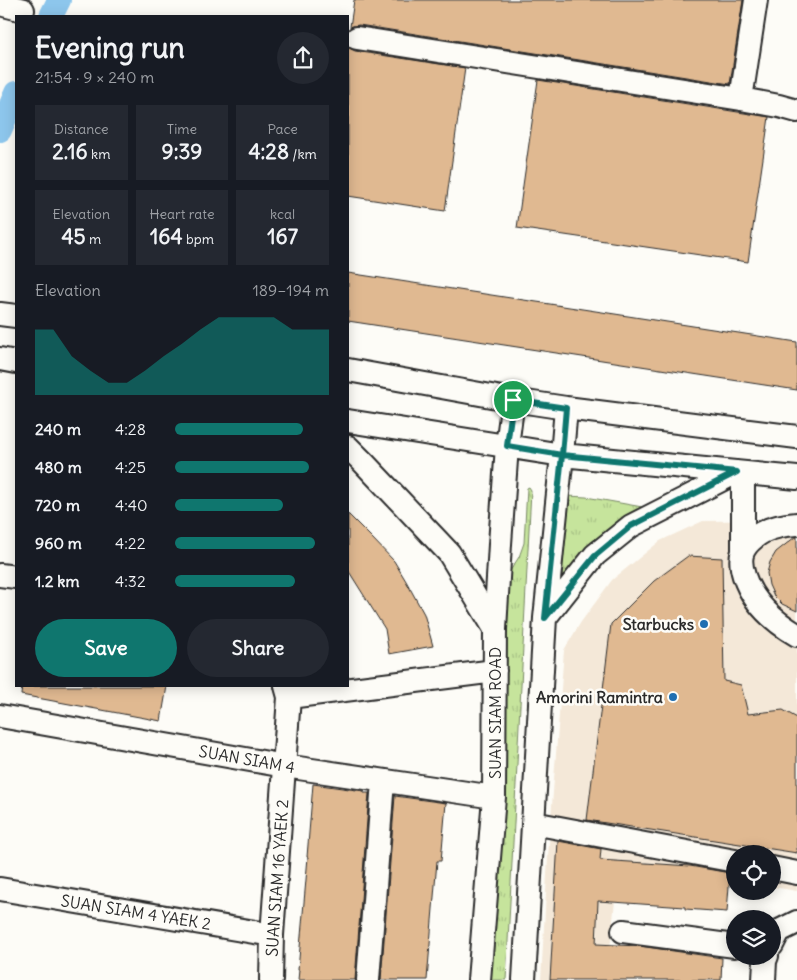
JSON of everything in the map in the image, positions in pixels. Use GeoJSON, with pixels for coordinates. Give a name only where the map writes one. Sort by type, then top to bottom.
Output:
{"type":"FeatureCollection","features":[{"type":"Feature","properties":{"kind":"street"},"geometry":{"type":"LineString","coordinates":[[741,99],[756,0]]}},
{"type":"Feature","properties":{"kind":"street"},"geometry":{"type":"LineString","coordinates":[[0,4],[23,10]]}},
{"type":"Feature","properties":{"kind":"street"},"geometry":{"type":"LineString","coordinates":[[357,38],[741,99],[797,111]]}},
{"type":"Feature","properties":{"kind":"street"},"geometry":{"type":"LineString","coordinates":[[0,314],[15,316]]}},
{"type":"Feature","properties":{"kind":"street"},"geometry":{"type":"LineString","coordinates":[[0,359],[15,362]]}},
{"type":"Feature","properties":{"kind":"street"},"geometry":{"type":"LineString","coordinates":[[349,370],[566,408],[797,437]]}},
{"type":"Feature","properties":{"kind":"street","name":"SUAN SIAM ROAD"},"geometry":{"type":"LineString","coordinates":[[479,980],[494,797],[495,629],[507,446],[513,400]]}},
{"type":"Feature","properties":{"kind":"street"},"geometry":{"type":"LineString","coordinates":[[524,980],[545,618],[566,408]]}},
{"type":"Feature","properties":{"kind":"street"},"geometry":{"type":"LineString","coordinates":[[349,421],[562,455],[797,478]]}},
{"type":"Feature","properties":{"kind":"street"},"geometry":{"type":"LineString","coordinates":[[349,449],[449,553],[495,629]]}},
{"type":"Feature","properties":{"kind":"street"},"geometry":{"type":"LineString","coordinates":[[740,472],[742,570],[750,592],[763,609],[782,626],[797,635]]}},
{"type":"Feature","properties":{"kind":"street"},"geometry":{"type":"LineString","coordinates":[[545,618],[595,556],[631,526],[740,472]]}},
{"type":"Feature","properties":{"kind":"street"},"geometry":{"type":"LineString","coordinates":[[743,550],[749,542],[763,532],[780,526],[797,524]]}},
{"type":"Feature","properties":{"kind":"street"},"geometry":{"type":"LineString","coordinates":[[0,575],[15,577]]}},
{"type":"Feature","properties":{"kind":"street"},"geometry":{"type":"LineString","coordinates":[[349,686],[495,671]]}},
{"type":"Feature","properties":{"kind":"street"},"geometry":{"type":"LineString","coordinates":[[288,692],[337,687]]}},
{"type":"Feature","properties":{"kind":"street","name":"SUAN SIAM 16 YAEK 2"},"geometry":{"type":"LineString","coordinates":[[272,980],[272,935],[285,766],[288,692]]}},
{"type":"Feature","properties":{"kind":"street","name":"SUAN SIAM 4"},"geometry":{"type":"LineString","coordinates":[[0,716],[285,766],[494,797]]}},
{"type":"Feature","properties":{"kind":"street"},"geometry":{"type":"LineString","coordinates":[[368,980],[383,781]]}},
{"type":"Feature","properties":{"kind":"street"},"geometry":{"type":"LineString","coordinates":[[533,823],[726,859]]}},
{"type":"Feature","properties":{"kind":"street"},"geometry":{"type":"LineString","coordinates":[[781,870],[797,873]]}},
{"type":"Feature","properties":{"kind":"street","name":"SUAN SIAM 4 YAEK 2"},"geometry":{"type":"LineString","coordinates":[[0,889],[272,935]]}},
{"type":"Feature","properties":{"kind":"street"},"geometry":{"type":"LineString","coordinates":[[781,931],[797,922]]}},
{"type":"Feature","properties":{"kind":"street"},"geometry":{"type":"LineString","coordinates":[[623,931],[726,945]]}},
{"type":"Feature","properties":{"kind":"street"},"geometry":{"type":"LineString","coordinates":[[764,980],[765,965]]}},
{"type":"Feature","properties":{"kind":"shaded area"},"geometry":{"type":"Polygon","coordinates":[[[797,520],[797,891],[781,888],[781,845],[726,845],[726,879],[619,861],[607,980],[541,980],[548,857],[564,650],[581,622],[612,580],[660,541],[703,521],[797,520]]]}},
{"type":"Feature","properties":{"kind":"green space"},"geometry":{"type":"Polygon","coordinates":[[[529,487],[531,490],[506,980],[490,980],[510,571],[519,557],[524,543],[527,488],[529,487]]]}},
{"type":"Feature","properties":{"kind":"green space"},"geometry":{"type":"Polygon","coordinates":[[[567,496],[586,497],[648,508],[592,548],[562,576],[567,496]]]}},
{"type":"Feature","properties":{"kind":"building"},"geometry":{"type":"Polygon","coordinates":[[[354,0],[743,0],[730,84],[359,25],[350,27],[354,0]]]}},
{"type":"Feature","properties":{"kind":"building"},"geometry":{"type":"Polygon","coordinates":[[[349,48],[355,51],[465,68],[445,211],[349,196],[349,48]]]}},
{"type":"Feature","properties":{"kind":"building"},"geometry":{"type":"Polygon","coordinates":[[[538,80],[769,117],[748,262],[517,228],[538,80]]]}},
{"type":"Feature","properties":{"kind":"building"},"geometry":{"type":"Polygon","coordinates":[[[349,273],[797,342],[797,390],[349,321],[349,273]]]}},
{"type":"Feature","properties":{"kind":"building"},"geometry":{"type":"Polygon","coordinates":[[[349,515],[394,561],[424,614],[433,646],[389,654],[385,629],[349,572],[349,515]]]}},
{"type":"Feature","properties":{"kind":"building"},"geometry":{"type":"Polygon","coordinates":[[[797,537],[797,611],[782,604],[774,596],[769,585],[767,573],[770,562],[776,552],[797,537]]]}},
{"type":"Feature","properties":{"kind":"building","name":"Amorini Ramintra"},"geometry":{"type":"Polygon","coordinates":[[[688,556],[722,558],[724,681],[741,685],[748,714],[783,710],[797,718],[797,853],[781,850],[781,845],[746,845],[587,820],[611,624],[654,581],[688,556]]]}},
{"type":"Feature","properties":{"kind":"building"},"geometry":{"type":"Polygon","coordinates":[[[22,687],[167,687],[161,721],[21,695],[22,687]]]}},
{"type":"Feature","properties":{"kind":"building"},"geometry":{"type":"Polygon","coordinates":[[[313,784],[369,793],[355,980],[298,980],[313,784]]]}},
{"type":"Feature","properties":{"kind":"building"},"geometry":{"type":"Polygon","coordinates":[[[395,796],[446,803],[441,861],[437,861],[427,980],[381,980],[395,796]]]}},
{"type":"Feature","properties":{"kind":"building"},"geometry":{"type":"Polygon","coordinates":[[[558,841],[601,849],[600,860],[690,866],[726,872],[726,900],[728,900],[726,912],[598,901],[596,944],[639,946],[722,958],[721,980],[550,980],[558,841]]]}},
{"type":"Feature","properties":{"kind":"waterway"},"geometry":{"type":"LineString","coordinates":[[52,15],[59,0]]}},
{"type":"Feature","properties":{"kind":"waterway"},"geometry":{"type":"LineString","coordinates":[[0,130],[15,95]]}},
{"type":"Feature","properties":{"kind":"place","name":"Starbucks"},"geometry":{"type":"Point","coordinates":[704,624]}},
{"type":"Feature","properties":{"kind":"place","name":"Amorini Ramintra"},"geometry":{"type":"Point","coordinates":[673,697]}},
{"type":"Feature","properties":{"kind":"route"},"geometry":{"type":"LineString","coordinates":[[513,400],[507,446],[562,455],[545,618],[595,556],[631,526],[737,472],[562,455],[566,408],[513,400]]}}]}
